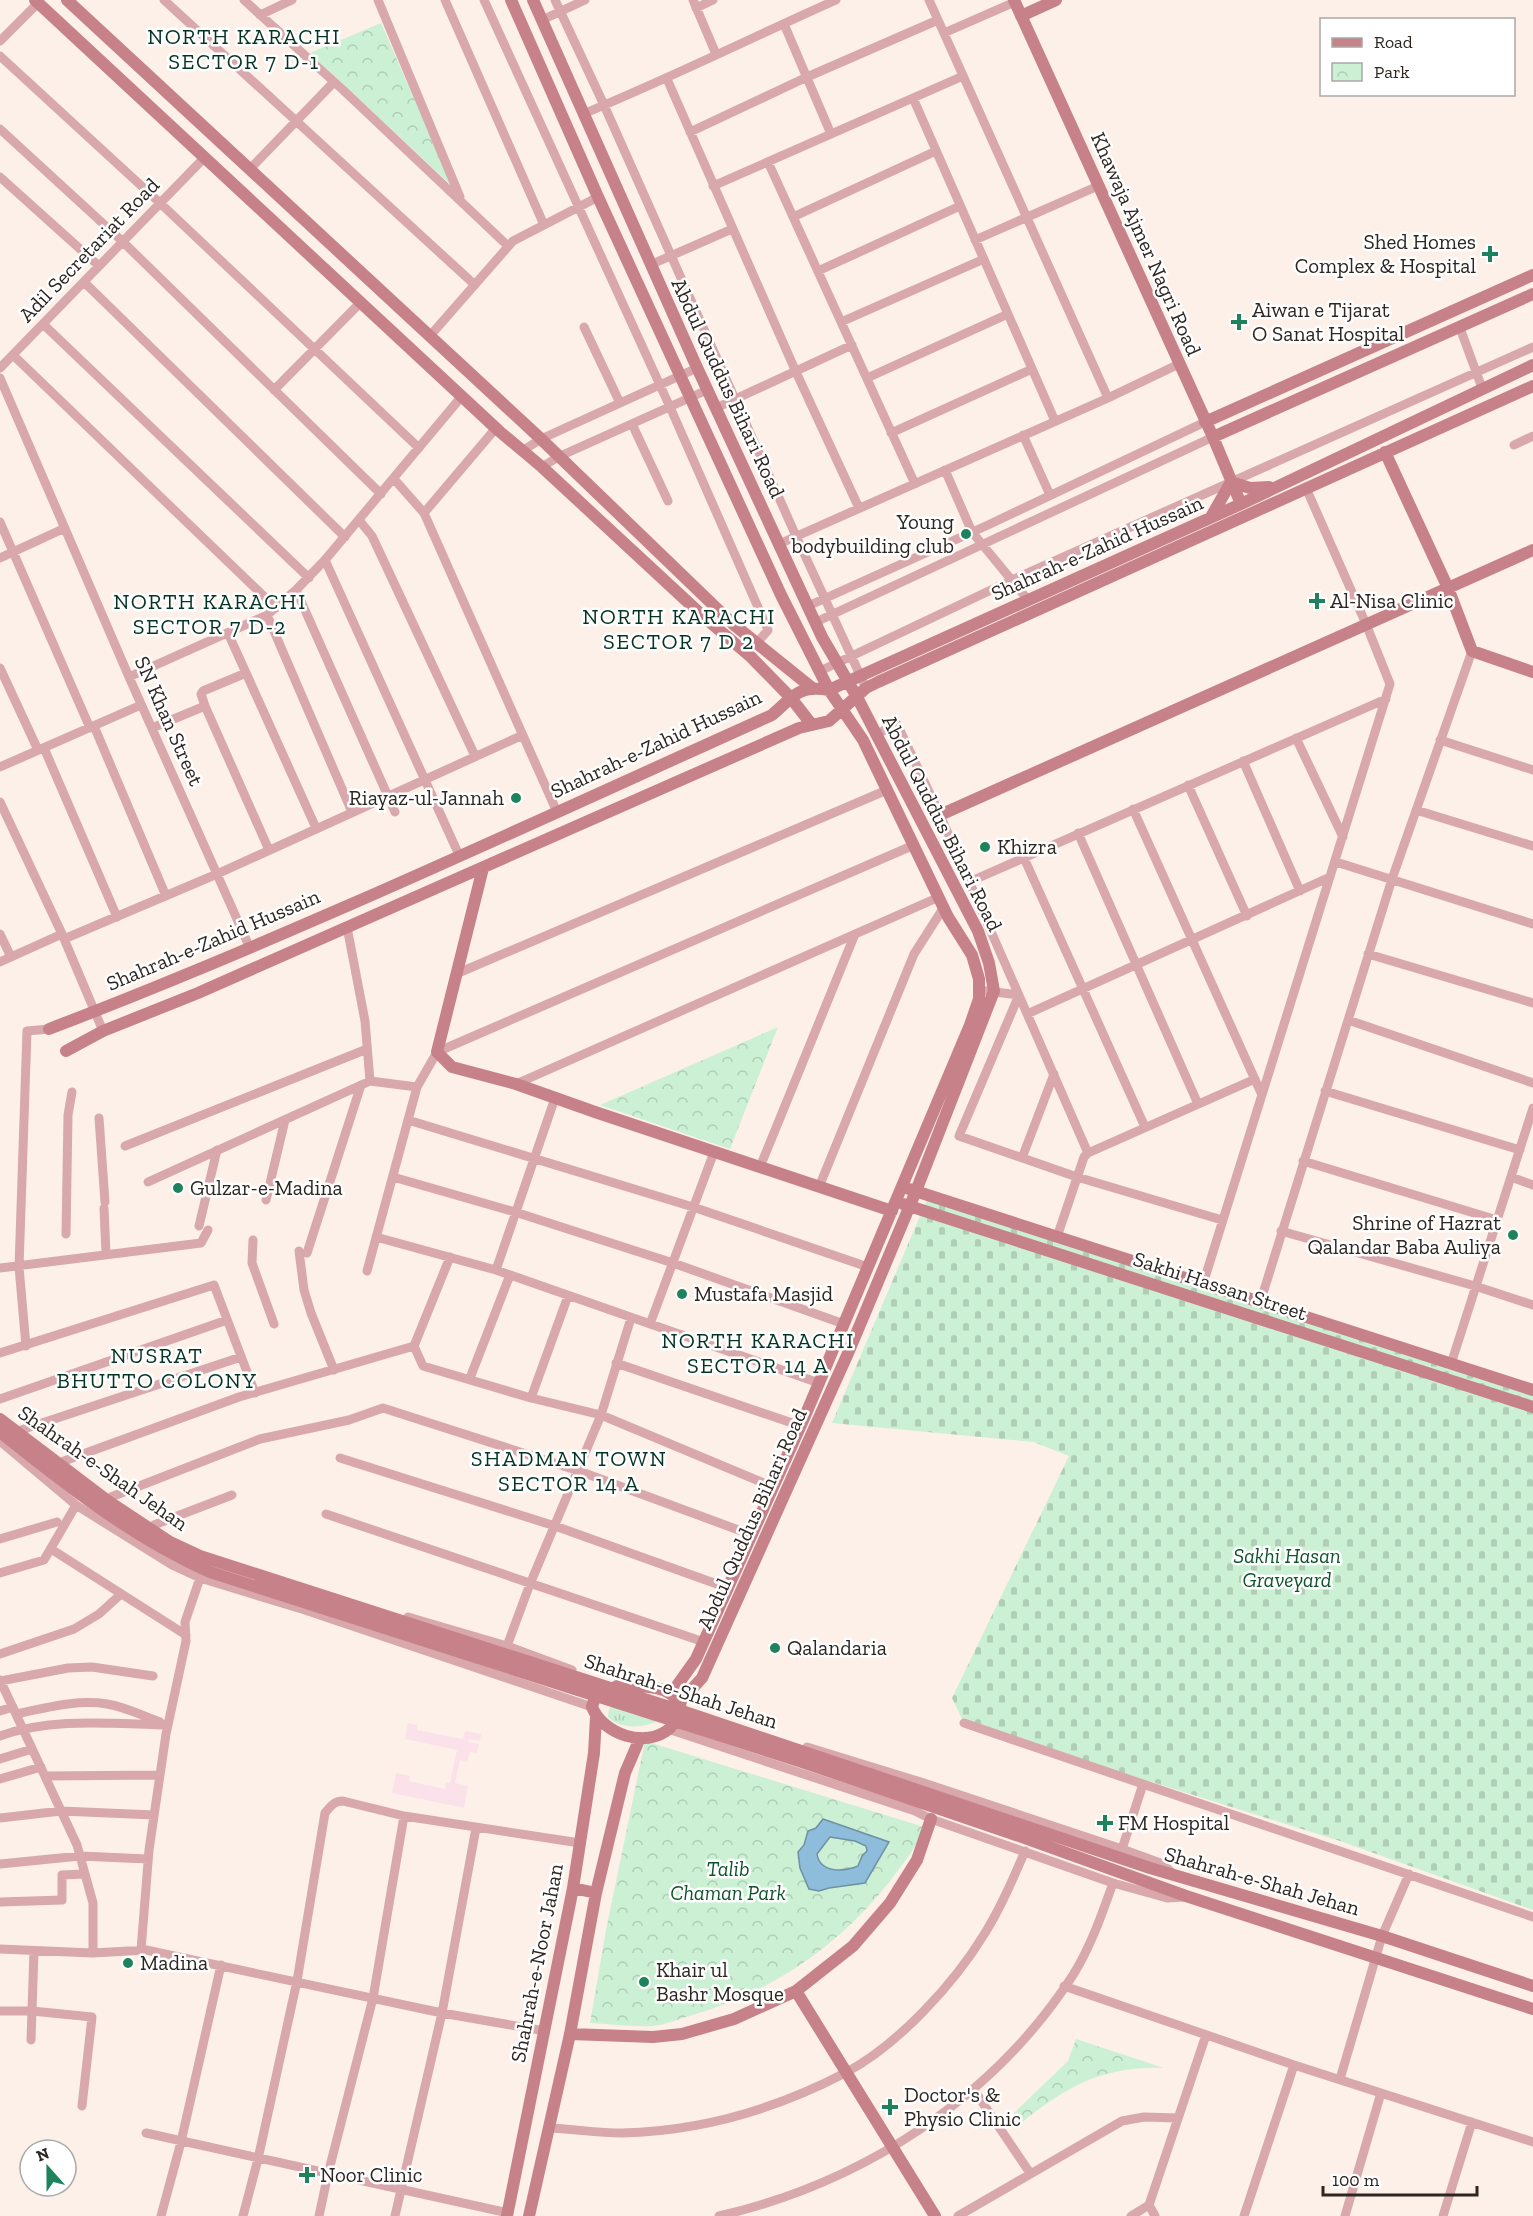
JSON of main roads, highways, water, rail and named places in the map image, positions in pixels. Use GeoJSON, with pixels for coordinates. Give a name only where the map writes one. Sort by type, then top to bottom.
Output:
{"type":"FeatureCollection","features":[{"type":"Feature","properties":{"kind":"main road","name":"Abdul Quddus Bihari Road"},"geometry":{"type":"LineString","coordinates":[[511,0],[598,197],[781,595],[829,690],[863,740],[941,902],[972,955],[979,979],[980,999],[970,1025],[801,1426],[677,1702]]}},
{"type":"Feature","properties":{"kind":"main road","name":"Abdul Quddus Bihari Road"},"geometry":{"type":"LineString","coordinates":[[533,0],[697,368],[808,606],[837,662],[854,679],[862,692],[875,735],[978,931],[989,963],[994,991],[916,1191],[849,1351],[702,1678],[677,1702]]}},
{"type":"Feature","properties":{"kind":"main road"},"geometry":{"type":"LineString","coordinates":[[1021,16],[1056,0]]}},
{"type":"Feature","properties":{"kind":"main road"},"geometry":{"type":"LineString","coordinates":[[36,1],[496,428],[751,657],[791,698],[812,725]]}},
{"type":"Feature","properties":{"kind":"main road"},"geometry":{"type":"LineString","coordinates":[[69,1],[429,338],[541,439],[733,624],[811,687],[829,690]]}},
{"type":"Feature","properties":{"kind":"main road","name":"Khawaja Ajmer Nagri Road"},"geometry":{"type":"LineString","coordinates":[[1015,1],[1213,437],[1241,504]]}},
{"type":"Feature","properties":{"kind":"main road"},"geometry":{"type":"LineString","coordinates":[[1205,422],[1533,275]]}},
{"type":"Feature","properties":{"kind":"main road"},"geometry":{"type":"LineString","coordinates":[[1213,437],[1533,294]]}},
{"type":"Feature","properties":{"kind":"main road","name":"Shahrah-e-Zahid Hussain"},"geometry":{"type":"LineString","coordinates":[[829,690],[1241,504],[1533,365]]}},
{"type":"Feature","properties":{"kind":"main road","name":"Shahrah-e-Zahid Hussain"},"geometry":{"type":"LineString","coordinates":[[66,1051],[103,1031],[198,993],[799,728],[829,721],[862,692],[1195,537],[1533,386]]}},
{"type":"Feature","properties":{"kind":"main road"},"geometry":{"type":"LineString","coordinates":[[1385,452],[1448,588],[1472,651],[1533,672]]}},
{"type":"Feature","properties":{"kind":"main road"},"geometry":{"type":"LineString","coordinates":[[1195,537],[1210,518],[1232,482],[1250,488],[1276,487],[1324,479]]}},
{"type":"Feature","properties":{"kind":"main road"},"geometry":{"type":"LineString","coordinates":[[940,815],[1533,550]]}},
{"type":"Feature","properties":{"kind":"main road","name":"Shahrah-e-Zahid Hussain"},"geometry":{"type":"LineString","coordinates":[[49,1029],[249,946],[557,812],[771,715],[798,692],[811,687]]}},
{"type":"Feature","properties":{"kind":"main road","name":"Sakhi Hassan Street"},"geometry":{"type":"LineString","coordinates":[[483,868],[437,1052],[452,1067],[516,1084],[819,1187],[894,1206],[909,1206],[1533,1407]]}},
{"type":"Feature","properties":{"kind":"main road","name":"Sakhi Hassan Street"},"geometry":{"type":"LineString","coordinates":[[902,1187],[1533,1390]]}},
{"type":"Feature","properties":{"kind":"main road","name":"Shahrah-e-Shah Jehan"},"geometry":{"type":"LineString","coordinates":[[0,1419],[108,1501],[170,1542],[200,1556],[688,1713],[1150,1868],[1382,1936],[1533,1986]]}},
{"type":"Feature","properties":{"kind":"main road","name":"Shahrah-e-Shah Jehan"},"geometry":{"type":"LineString","coordinates":[[0,1432],[142,1537],[181,1560],[210,1572],[799,1761],[1186,1896],[1533,2009]]}},
{"type":"Feature","properties":{"kind":"main road"},"geometry":{"type":"LineString","coordinates":[[617,1686],[656,1688],[677,1702],[676,1719],[669,1729],[647,1739],[619,1733],[608,1728],[594,1712],[595,1697],[617,1686]]}},
{"type":"Feature","properties":{"kind":"main road","name":"Shahrah-e-Noor Jahan"},"geometry":{"type":"LineString","coordinates":[[507,2214],[573,1888],[594,1754],[594,1712]]}},
{"type":"Feature","properties":{"kind":"main road"},"geometry":{"type":"LineString","coordinates":[[530,2216],[570,2034],[596,1893],[625,1773],[640,1738]]}},
{"type":"Feature","properties":{"kind":"main road"},"geometry":{"type":"LineString","coordinates":[[570,2034],[653,2037],[682,2034],[734,2019],[796,1991],[853,1946],[890,1904],[917,1860],[932,1819]]}},
{"type":"Feature","properties":{"kind":"main road"},"geometry":{"type":"LineString","coordinates":[[573,1888],[596,1893]]}},
{"type":"Feature","properties":{"kind":"main road"},"geometry":{"type":"LineString","coordinates":[[796,1991],[935,2216]]}},
{"type":"Feature","properties":{"kind":"water"},"geometry":{"type":"Polygon","coordinates":[[[823,1819],[889,1842],[865,1883],[819,1891],[809,1889],[800,1868],[798,1852],[804,1845],[808,1831],[816,1828],[823,1819]],[[830,1837],[817,1854],[819,1860],[827,1868],[839,1870],[858,1866],[867,1851],[866,1846],[855,1841],[830,1837]]]}},
{"type":"Feature","properties":{"kind":"place","name":"Shed Homes Complex & Hospital"},"geometry":{"type":"Point","coordinates":[1490,254]}},
{"type":"Feature","properties":{"kind":"place","name":"Aiwan e Tijarat O Sanat Hospital"},"geometry":{"type":"Point","coordinates":[1239,322]}},
{"type":"Feature","properties":{"kind":"place","name":"Young bodybuilding club"},"geometry":{"type":"Point","coordinates":[966,534]}},
{"type":"Feature","properties":{"kind":"place","name":"Al-Nisa Clinic"},"geometry":{"type":"Point","coordinates":[1317,601]}},
{"type":"Feature","properties":{"kind":"place","name":"Riayaz-ul-Jannah"},"geometry":{"type":"Point","coordinates":[516,798]}},
{"type":"Feature","properties":{"kind":"place","name":"Khizra"},"geometry":{"type":"Point","coordinates":[985,847]}},
{"type":"Feature","properties":{"kind":"place","name":"Gulzar-e-Madina"},"geometry":{"type":"Point","coordinates":[178,1188]}},
{"type":"Feature","properties":{"kind":"place","name":"Shrine of Hazrat Qalandar Baba Auliya"},"geometry":{"type":"Point","coordinates":[1513,1235]}},
{"type":"Feature","properties":{"kind":"place","name":"Mustafa Masjid"},"geometry":{"type":"Point","coordinates":[682,1294]}},
{"type":"Feature","properties":{"kind":"place","name":"Qalandaria"},"geometry":{"type":"Point","coordinates":[775,1648]}},
{"type":"Feature","properties":{"kind":"place","name":"FM Hospital"},"geometry":{"type":"Point","coordinates":[1105,1823]}},
{"type":"Feature","properties":{"kind":"place","name":"Madina"},"geometry":{"type":"Point","coordinates":[128,1963]}},
{"type":"Feature","properties":{"kind":"place","name":"Khair ul Bashr Mosque"},"geometry":{"type":"Point","coordinates":[644,1982]}},
{"type":"Feature","properties":{"kind":"place","name":"Doctor's & Physio Clinic"},"geometry":{"type":"Point","coordinates":[890,2107]}},
{"type":"Feature","properties":{"kind":"place","name":"Noor Clinic"},"geometry":{"type":"Point","coordinates":[307,2175]}},
{"type":"Feature","properties":{"kind":"district","name":"NORTH KARACHI SECTOR 7 D-1"},"geometry":{"type":"Point","coordinates":[244,48]}},
{"type":"Feature","properties":{"kind":"district","name":"NORTH KARACHI SECTOR 7 D-2"},"geometry":{"type":"Point","coordinates":[210,614]}},
{"type":"Feature","properties":{"kind":"district","name":"NORTH KARACHI SECTOR 7 D 2"},"geometry":{"type":"Point","coordinates":[679,628]}},
{"type":"Feature","properties":{"kind":"district","name":"NORTH KARACHI SECTOR 14 A"},"geometry":{"type":"Point","coordinates":[758,1352]}},
{"type":"Feature","properties":{"kind":"district","name":"NUSRAT BHUTTO COLONY"},"geometry":{"type":"Point","coordinates":[157,1368]}},
{"type":"Feature","properties":{"kind":"district","name":"SHADMAN TOWN SECTOR 14 A"},"geometry":{"type":"Point","coordinates":[569,1470]}},
{"type":"Feature","properties":{"kind":"park label","name":"Sakhi Hasan Graveyard"},"geometry":{"type":"Point","coordinates":[1287,1568]}},
{"type":"Feature","properties":{"kind":"park label","name":"Talib Chaman Park"},"geometry":{"type":"Point","coordinates":[728,1881]}}]}
